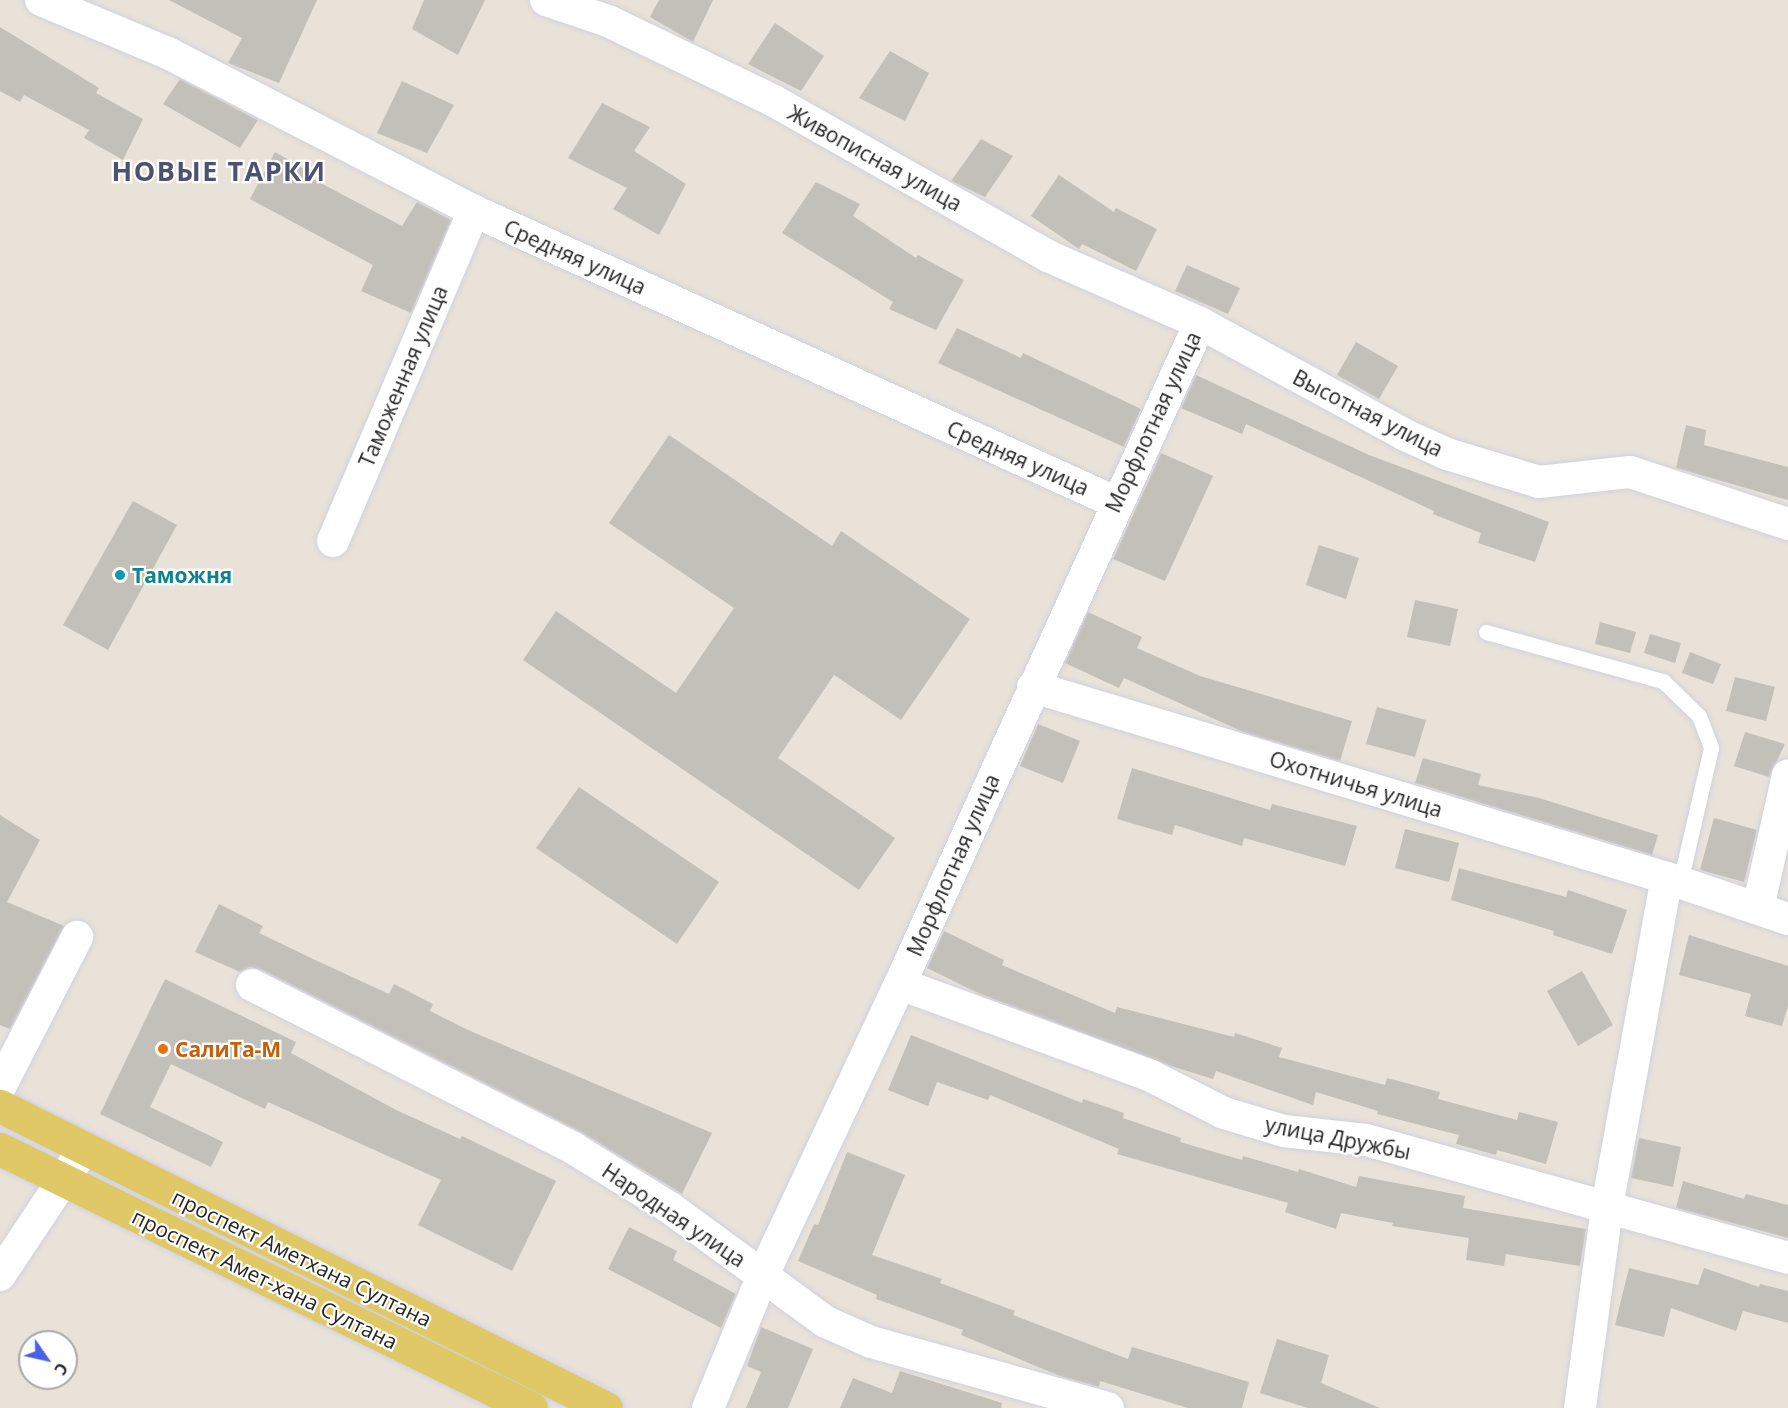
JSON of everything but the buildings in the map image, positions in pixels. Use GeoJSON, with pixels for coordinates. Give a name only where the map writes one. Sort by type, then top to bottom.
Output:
{"type":"FeatureCollection","features":[{"type":"Feature","properties":{"kind":"main road","name":"проспект Аметхана Султана"},"geometry":{"type":"LineString","coordinates":[[0,1106],[83,1150],[606,1408]]}},
{"type":"Feature","properties":{"kind":"main road","name":"проспект Амет-хана Султана"},"geometry":{"type":"LineString","coordinates":[[0,1149],[531,1408]]}},
{"type":"Feature","properties":{"kind":"street","name":"Средняя улица"},"geometry":{"type":"LineString","coordinates":[[41,0],[168,53],[474,211],[1115,502]]}},
{"type":"Feature","properties":{"kind":"street","name":"Живописная улица"},"geometry":{"type":"LineString","coordinates":[[546,0],[608,21],[774,101],[1048,256],[1200,323]]}},
{"type":"Feature","properties":{"kind":"street","name":"Таможенная улица"},"geometry":{"type":"LineString","coordinates":[[333,542],[474,211]]}},
{"type":"Feature","properties":{"kind":"street","name":"Морфлотная улица"},"geometry":{"type":"LineString","coordinates":[[708,1408],[763,1275],[900,984],[1115,502],[1200,323]]}},
{"type":"Feature","properties":{"kind":"street","name":"Высотная улица"},"geometry":{"type":"LineString","coordinates":[[1200,323],[1405,435],[1448,454],[1539,482],[1630,472],[1788,524]]}},
{"type":"Feature","properties":{"kind":"street","name":"Охотничья улица"},"geometry":{"type":"LineString","coordinates":[[1033,687],[1673,880],[1788,918]]}},
{"type":"Feature","properties":{"kind":"street"},"geometry":{"type":"LineString","coordinates":[[1758,908],[1788,775]]}},
{"type":"Feature","properties":{"kind":"street"},"geometry":{"type":"LineString","coordinates":[[1580,1408],[1606,1207],[1673,880]]}},
{"type":"Feature","properties":{"kind":"street"},"geometry":{"type":"LineString","coordinates":[[0,1087],[77,937]]}},
{"type":"Feature","properties":{"kind":"street","name":"улица Дружбы"},"geometry":{"type":"LineString","coordinates":[[900,984],[1149,1075],[1224,1113],[1284,1131],[1366,1140],[1788,1258]]}},
{"type":"Feature","properties":{"kind":"street","name":"Народная улица"},"geometry":{"type":"LineString","coordinates":[[252,985],[573,1148],[670,1208],[826,1322],[871,1342],[1108,1408]]}},
{"type":"Feature","properties":{"kind":"street"},"geometry":{"type":"LineString","coordinates":[[3,1265],[83,1150]]}},
{"type":"Feature","properties":{"kind":"lane"},"geometry":{"type":"LineString","coordinates":[[1486,632],[1663,681],[1699,716],[1711,747],[1673,880]]}},
{"type":"Feature","properties":{"kind":"place","name":"Таможня"},"geometry":{"type":"Point","coordinates":[120,575]}},
{"type":"Feature","properties":{"kind":"place","name":"СалиТа-М"},"geometry":{"type":"Point","coordinates":[163,1049]}},
{"type":"Feature","properties":{"kind":"district","name":"НОВЫЕ ТАРКИ"},"geometry":{"type":"Point","coordinates":[219,171]}}]}
